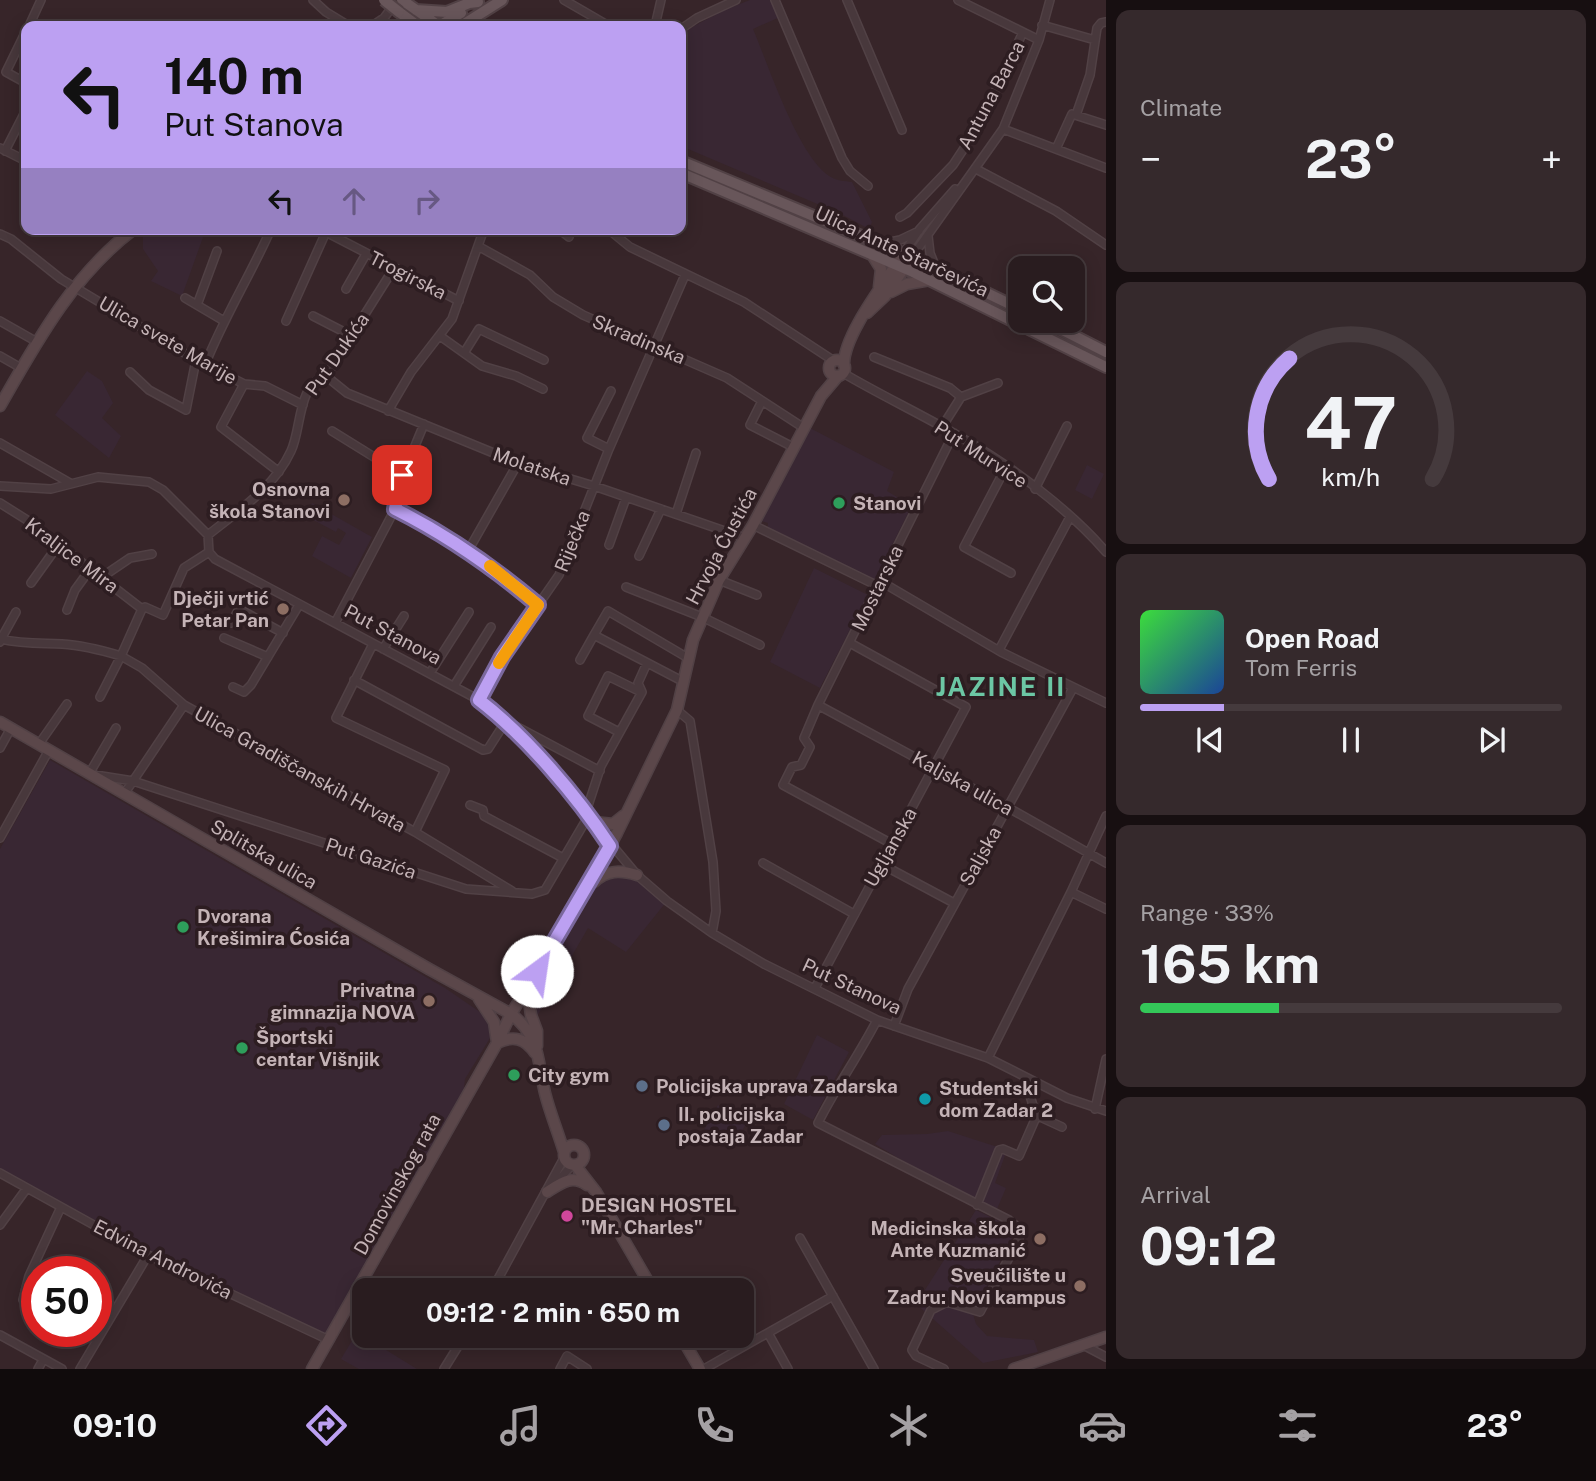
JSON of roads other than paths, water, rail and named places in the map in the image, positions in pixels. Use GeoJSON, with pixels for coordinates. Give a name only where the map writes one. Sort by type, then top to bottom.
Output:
{"type":"FeatureCollection","features":[{"type":"Feature","properties":{"kind":"main road"},"geometry":{"type":"LineString","coordinates":[[384,0],[416,10],[432,21]]}},
{"type":"Feature","properties":{"kind":"main road"},"geometry":{"type":"LineString","coordinates":[[469,21],[502,0]]}},
{"type":"Feature","properties":{"kind":"main road"},"geometry":{"type":"LineString","coordinates":[[416,10],[447,12],[480,1]]}},
{"type":"Feature","properties":{"kind":"main road"},"geometry":{"type":"LineString","coordinates":[[447,21],[480,1]]}},
{"type":"Feature","properties":{"kind":"main road"},"geometry":{"type":"LineString","coordinates":[[401,4],[406,21]]}},
{"type":"Feature","properties":{"kind":"main road"},"geometry":{"type":"LineString","coordinates":[[401,4],[414,21]]}},
{"type":"Feature","properties":{"kind":"main road"},"geometry":{"type":"LineString","coordinates":[[476,21],[480,14]]}},
{"type":"Feature","properties":{"kind":"main road","name":"Ulica Ante Starčevića"},"geometry":{"type":"LineString","coordinates":[[686,163],[881,244],[1008,303]]}},
{"type":"Feature","properties":{"kind":"main road","name":"Ulica Ante Starčevića"},"geometry":{"type":"LineString","coordinates":[[686,175],[901,266],[1106,367]]}},
{"type":"Feature","properties":{"kind":"main road"},"geometry":{"type":"LineString","coordinates":[[0,406],[74,286],[126,235]]}},
{"type":"Feature","properties":{"kind":"main road"},"geometry":{"type":"LineString","coordinates":[[871,253],[881,269],[882,294],[907,284],[931,280]]}},
{"type":"Feature","properties":{"kind":"main road","name":"Hrvoja Ćustića"},"geometry":{"type":"LineString","coordinates":[[677,710],[688,658],[702,617],[719,580],[745,538],[757,527],[793,447],[827,388],[848,343],[864,316],[908,256]]}},
{"type":"Feature","properties":{"kind":"main road"},"geometry":{"type":"LineString","coordinates":[[1069,333],[1106,352]]}},
{"type":"Feature","properties":{"kind":"main road"},"geometry":{"type":"LineString","coordinates":[[610,846],[677,710]]}},
{"type":"Feature","properties":{"kind":"main road","name":"Splitska ulica"},"geometry":{"type":"LineString","coordinates":[[0,722],[511,1014]]}},
{"type":"Feature","properties":{"kind":"main road"},"geometry":{"type":"LineString","coordinates":[[590,816],[604,825],[613,824],[629,811]]}},
{"type":"Feature","properties":{"kind":"main road","name":"Domovinskog rata"},"geometry":{"type":"LineString","coordinates":[[312,1369],[511,1014],[610,846]]}},
{"type":"Feature","properties":{"kind":"main road"},"geometry":{"type":"LineString","coordinates":[[584,893],[603,874],[617,871],[637,876]]}},
{"type":"Feature","properties":{"kind":"main road"},"geometry":{"type":"LineString","coordinates":[[527,988],[531,1016],[538,1036],[536,1046]]}},
{"type":"Feature","properties":{"kind":"main road"},"geometry":{"type":"LineString","coordinates":[[476,996],[494,1022],[497,1042],[520,1039],[530,1046],[539,1059]]}},
{"type":"Feature","properties":{"kind":"main road"},"geometry":{"type":"LineString","coordinates":[[511,1014],[528,1030],[536,1046],[550,1109],[569,1157],[596,1192],[646,1278]]}},
{"type":"Feature","properties":{"kind":"main road"},"geometry":{"type":"LineString","coordinates":[[569,1157],[581,1148],[596,1192]]}},
{"type":"Feature","properties":{"kind":"main road"},"geometry":{"type":"LineString","coordinates":[[569,1157],[581,1162],[584,1157]]}},
{"type":"Feature","properties":{"kind":"main road"},"geometry":{"type":"LineString","coordinates":[[547,1192],[572,1179],[582,1181],[596,1192]]}},
{"type":"Feature","properties":{"kind":"main road"},"geometry":{"type":"LineString","coordinates":[[1014,1369],[1106,1337]]}},
{"type":"Feature","properties":{"kind":"main road"},"geometry":{"type":"LineString","coordinates":[[688,1348],[702,1369]]}},
{"type":"Feature","properties":{"kind":"street"},"geometry":{"type":"LineString","coordinates":[[31,21],[41,0]]}},
{"type":"Feature","properties":{"kind":"street"},"geometry":{"type":"LineString","coordinates":[[313,0],[341,21]]}},
{"type":"Feature","properties":{"kind":"street"},"geometry":{"type":"LineString","coordinates":[[564,0],[601,21]]}},
{"type":"Feature","properties":{"kind":"street"},"geometry":{"type":"LineString","coordinates":[[656,21],[662,0]]}},
{"type":"Feature","properties":{"kind":"street"},"geometry":{"type":"LineString","coordinates":[[686,26],[736,0]]}},
{"type":"Feature","properties":{"kind":"street"},"geometry":{"type":"LineString","coordinates":[[775,0],[842,158],[850,171],[868,186]]}},
{"type":"Feature","properties":{"kind":"street"},"geometry":{"type":"LineString","coordinates":[[847,0],[902,130]]}},
{"type":"Feature","properties":{"kind":"street","name":"Antuna Barca"},"geometry":{"type":"LineString","coordinates":[[958,0],[1039,40]]}},
{"type":"Feature","properties":{"kind":"street"},"geometry":{"type":"LineString","coordinates":[[908,256],[976,169],[1003,129],[1039,40],[1050,0]]}},
{"type":"Feature","properties":{"kind":"street"},"geometry":{"type":"LineString","coordinates":[[380,21],[401,4]]}},
{"type":"Feature","properties":{"kind":"street"},"geometry":{"type":"LineString","coordinates":[[1076,115],[1090,75],[1097,28],[1106,22]]}},
{"type":"Feature","properties":{"kind":"street"},"geometry":{"type":"LineString","coordinates":[[1042,25],[1095,40]]}},
{"type":"Feature","properties":{"kind":"street","name":"Antuna Barca"},"geometry":{"type":"LineString","coordinates":[[900,217],[953,165],[979,124],[1023,32]]}},
{"type":"Feature","properties":{"kind":"street"},"geometry":{"type":"LineString","coordinates":[[21,41],[6,72],[21,80]]}},
{"type":"Feature","properties":{"kind":"street"},"geometry":{"type":"LineString","coordinates":[[1056,149],[1072,114],[1106,125]]}},
{"type":"Feature","properties":{"kind":"street"},"geometry":{"type":"LineString","coordinates":[[21,118],[2,149],[21,158]]}},
{"type":"Feature","properties":{"kind":"street"},"geometry":{"type":"LineString","coordinates":[[1003,129],[1106,168]]}},
{"type":"Feature","properties":{"kind":"street"},"geometry":{"type":"LineString","coordinates":[[881,244],[900,240],[919,230],[976,169]]}},
{"type":"Feature","properties":{"kind":"street"},"geometry":{"type":"LineString","coordinates":[[976,169],[1056,211],[1106,244]]}},
{"type":"Feature","properties":{"kind":"street"},"geometry":{"type":"LineString","coordinates":[[908,256],[919,230]]}},
{"type":"Feature","properties":{"kind":"street"},"geometry":{"type":"LineString","coordinates":[[929,231],[928,242],[937,269]]}},
{"type":"Feature","properties":{"kind":"street","name":"Ulica svete Marije"},"geometry":{"type":"LineString","coordinates":[[0,234],[11,239],[61,279],[205,365],[244,384],[265,386],[303,405]]}},
{"type":"Feature","properties":{"kind":"street"},"geometry":{"type":"LineString","coordinates":[[205,365],[235,297],[251,273],[268,235]]}},
{"type":"Feature","properties":{"kind":"street"},"geometry":{"type":"LineString","coordinates":[[286,321],[321,235]]}},
{"type":"Feature","properties":{"kind":"street","name":"Trogirska"},"geometry":{"type":"LineString","coordinates":[[330,235],[459,301]]}},
{"type":"Feature","properties":{"kind":"street"},"geometry":{"type":"LineString","coordinates":[[388,411],[411,372],[452,319],[482,235]]}},
{"type":"Feature","properties":{"kind":"street","name":"Put Murvice"},"geometry":{"type":"LineString","coordinates":[[615,235],[630,247],[744,302],[817,350],[836,369],[954,433],[1035,489],[1070,517],[1106,552]]}},
{"type":"Feature","properties":{"kind":"street","name":"Skradinska"},"geometry":{"type":"LineString","coordinates":[[478,246],[530,275],[553,297],[583,315],[727,377],[804,428]]}},
{"type":"Feature","properties":{"kind":"street"},"geometry":{"type":"LineString","coordinates":[[197,305],[217,251]]}},
{"type":"Feature","properties":{"kind":"street"},"geometry":{"type":"LineString","coordinates":[[345,289],[366,254]]}},
{"type":"Feature","properties":{"kind":"street","name":"Put Dukića"},"geometry":{"type":"LineString","coordinates":[[208,535],[264,490],[279,471],[298,432],[310,386],[317,379],[326,376],[394,268]]}},
{"type":"Feature","properties":{"kind":"street","name":"Riječka"},"geometry":{"type":"LineString","coordinates":[[479,700],[502,657],[559,575],[609,449],[685,275]]}},
{"type":"Feature","properties":{"kind":"street"},"geometry":{"type":"LineString","coordinates":[[185,298],[224,321]]}},
{"type":"Feature","properties":{"kind":"street"},"geometry":{"type":"LineString","coordinates":[[313,316],[352,335]]}},
{"type":"Feature","properties":{"kind":"street"},"geometry":{"type":"LineString","coordinates":[[0,321],[37,342]]}},
{"type":"Feature","properties":{"kind":"street"},"geometry":{"type":"LineString","coordinates":[[464,353],[479,329],[544,360]]}},
{"type":"Feature","properties":{"kind":"street"},"geometry":{"type":"LineString","coordinates":[[440,336],[482,366],[516,376],[543,389]]}},
{"type":"Feature","properties":{"kind":"street"},"geometry":{"type":"LineString","coordinates":[[0,356],[22,368]]}},
{"type":"Feature","properties":{"kind":"street"},"geometry":{"type":"LineString","coordinates":[[874,357],[950,388],[961,397]]}},
{"type":"Feature","properties":{"kind":"street"},"geometry":{"type":"LineString","coordinates":[[130,372],[149,390],[186,410],[197,360]]}},
{"type":"Feature","properties":{"kind":"street","name":"Molatska"},"geometry":{"type":"LineString","coordinates":[[326,376],[347,393],[518,463],[745,538]]}},
{"type":"Feature","properties":{"kind":"street"},"geometry":{"type":"LineString","coordinates":[[942,427],[961,397],[998,383]]}},
{"type":"Feature","properties":{"kind":"street"},"geometry":{"type":"LineString","coordinates":[[244,384],[221,427],[279,471]]}},
{"type":"Feature","properties":{"kind":"street"},"geometry":{"type":"LineString","coordinates":[[609,449],[587,438],[611,391]]}},
{"type":"Feature","properties":{"kind":"street"},"geometry":{"type":"LineString","coordinates":[[762,401],[750,425],[793,447]]}},
{"type":"Feature","properties":{"kind":"street"},"geometry":{"type":"LineString","coordinates":[[335,623],[395,509],[402,475],[424,424]]}},
{"type":"Feature","properties":{"kind":"street"},"geometry":{"type":"LineString","coordinates":[[1035,489],[1066,426]]}},
{"type":"Feature","properties":{"kind":"street"},"geometry":{"type":"LineString","coordinates":[[332,431],[402,475]]}},
{"type":"Feature","properties":{"kind":"street","name":"Mostarska"},"geometry":{"type":"LineString","coordinates":[[892,844],[783,785],[792,767],[801,765],[810,747],[804,738],[818,705],[954,433]]}},
{"type":"Feature","properties":{"kind":"street"},"geometry":{"type":"LineString","coordinates":[[0,443],[70,484]]}},
{"type":"Feature","properties":{"kind":"street"},"geometry":{"type":"LineString","coordinates":[[676,514],[696,453]]}},
{"type":"Feature","properties":{"kind":"street"},"geometry":{"type":"LineString","coordinates":[[468,551],[518,463]]}},
{"type":"Feature","properties":{"kind":"street"},"geometry":{"type":"LineString","coordinates":[[1006,467],[964,547],[1011,573]]}},
{"type":"Feature","properties":{"kind":"street"},"geometry":{"type":"LineString","coordinates":[[0,486],[51,489],[98,477],[149,482],[163,490],[208,535],[209,552],[184,568],[163,615],[142,608],[100,697]]}},
{"type":"Feature","properties":{"kind":"street"},"geometry":{"type":"LineString","coordinates":[[609,545],[626,498]]}},
{"type":"Feature","properties":{"kind":"street","name":"Kraljice Mira"},"geometry":{"type":"LineString","coordinates":[[1,507],[59,544],[142,608]]}},
{"type":"Feature","properties":{"kind":"street"},"geometry":{"type":"LineString","coordinates":[[395,509],[430,527],[497,570],[538,605]]}},
{"type":"Feature","properties":{"kind":"street"},"geometry":{"type":"LineString","coordinates":[[639,556],[661,509]]}},
{"type":"Feature","properties":{"kind":"street"},"geometry":{"type":"LineString","coordinates":[[999,650],[1070,517]]}},
{"type":"Feature","properties":{"kind":"street"},"geometry":{"type":"LineString","coordinates":[[757,527],[879,583],[999,650],[1106,703]]}},
{"type":"Feature","properties":{"kind":"street"},"geometry":{"type":"LineString","coordinates":[[31,583],[59,544]]}},
{"type":"Feature","properties":{"kind":"street","name":"Put Stanova"},"geometry":{"type":"LineString","coordinates":[[209,552],[215,559],[479,700],[506,721],[590,816],[610,846],[637,876],[712,933],[764,964],[877,1020],[988,1058],[1067,1098],[1106,1111]]}},
{"type":"Feature","properties":{"kind":"street"},"geometry":{"type":"LineString","coordinates":[[102,577],[130,558],[152,555]]}},
{"type":"Feature","properties":{"kind":"street"},"geometry":{"type":"LineString","coordinates":[[67,610],[75,590],[91,568]]}},
{"type":"Feature","properties":{"kind":"street"},"geometry":{"type":"LineString","coordinates":[[719,580],[757,596]]}},
{"type":"Feature","properties":{"kind":"street"},"geometry":{"type":"LineString","coordinates":[[626,587],[702,617],[760,645]]}},
{"type":"Feature","properties":{"kind":"street"},"geometry":{"type":"LineString","coordinates":[[233,687],[244,692],[251,685],[299,605]]}},
{"type":"Feature","properties":{"kind":"street"},"geometry":{"type":"LineString","coordinates":[[230,624],[239,609],[283,632]]}},
{"type":"Feature","properties":{"kind":"street"},"geometry":{"type":"LineString","coordinates":[[580,660],[608,611],[688,658]]}},
{"type":"Feature","properties":{"kind":"street"},"geometry":{"type":"LineString","coordinates":[[1,640],[16,612]]}},
{"type":"Feature","properties":{"kind":"street"},"geometry":{"type":"LineString","coordinates":[[430,673],[469,612]]}},
{"type":"Feature","properties":{"kind":"street"},"geometry":{"type":"LineString","coordinates":[[383,649],[404,616]]}},
{"type":"Feature","properties":{"kind":"street"},"geometry":{"type":"LineString","coordinates":[[454,686],[491,627]]}},
{"type":"Feature","properties":{"kind":"street"},"geometry":{"type":"LineString","coordinates":[[594,635],[684,682]]}},
{"type":"Feature","properties":{"kind":"street"},"geometry":{"type":"LineString","coordinates":[[224,638],[268,657]]}},
{"type":"Feature","properties":{"kind":"street","name":"Ulica Gradiščanskih Hrvata"},"geometry":{"type":"LineString","coordinates":[[1,640],[22,644],[91,647],[121,656],[142,668],[184,705],[415,832],[513,891]]}},
{"type":"Feature","properties":{"kind":"street","name":"Ugljanska"},"geometry":{"type":"LineString","coordinates":[[815,988],[966,707],[850,643]]}},
{"type":"Feature","properties":{"kind":"street"},"geometry":{"type":"LineString","coordinates":[[373,644],[354,680],[484,750],[488,749],[506,721],[600,771]]}},
{"type":"Feature","properties":{"kind":"street"},"geometry":{"type":"LineString","coordinates":[[642,692],[638,683],[647,663]]}},
{"type":"Feature","properties":{"kind":"street"},"geometry":{"type":"LineString","coordinates":[[619,732],[588,716],[608,676],[642,692]]}},
{"type":"Feature","properties":{"kind":"street","name":"Ulica Gradiščanskih Hrvata"},"geometry":{"type":"LineString","coordinates":[[354,680],[335,718],[445,770],[415,832]]}},
{"type":"Feature","properties":{"kind":"street","name":"Saljska"},"geometry":{"type":"LineString","coordinates":[[894,1026],[908,989],[1073,688]]}},
{"type":"Feature","properties":{"kind":"street","name":"Put Gazića"},"geometry":{"type":"LineString","coordinates":[[89,774],[133,780],[466,889],[531,894],[545,890],[590,816],[601,766],[642,692]]}},
{"type":"Feature","properties":{"kind":"street"},"geometry":{"type":"LineString","coordinates":[[39,744],[67,704]]}},
{"type":"Feature","properties":{"kind":"street"},"geometry":{"type":"LineString","coordinates":[[124,794],[184,705]]}},
{"type":"Feature","properties":{"kind":"street","name":"Kaljska ulica"},"geometry":{"type":"LineString","coordinates":[[818,705],[1106,863]]}},
{"type":"Feature","properties":{"kind":"street"},"geometry":{"type":"LineString","coordinates":[[677,710],[690,720],[713,862],[716,911],[712,933]]}},
{"type":"Feature","properties":{"kind":"street"},"geometry":{"type":"LineString","coordinates":[[0,748],[11,728]]}},
{"type":"Feature","properties":{"kind":"street"},"geometry":{"type":"LineString","coordinates":[[89,774],[116,728]]}},
{"type":"Feature","properties":{"kind":"street"},"geometry":{"type":"LineString","coordinates":[[0,838],[49,750]]}},
{"type":"Feature","properties":{"kind":"street"},"geometry":{"type":"LineString","coordinates":[[470,805],[483,810],[484,816],[563,858]]}},
{"type":"Feature","properties":{"kind":"street"},"geometry":{"type":"LineString","coordinates":[[988,1058],[1106,816]]}},
{"type":"Feature","properties":{"kind":"street"},"geometry":{"type":"LineString","coordinates":[[763,863],[854,914]]}},
{"type":"Feature","properties":{"kind":"street"},"geometry":{"type":"LineString","coordinates":[[881,864],[954,904]]}},
{"type":"Feature","properties":{"kind":"street"},"geometry":{"type":"LineString","coordinates":[[1071,891],[1106,909]]}},
{"type":"Feature","properties":{"kind":"street"},"geometry":{"type":"LineString","coordinates":[[877,1020],[859,1055],[837,1085],[818,1123],[1016,1224],[1020,1234],[980,1312],[947,1302],[931,1310],[912,1350],[916,1356],[944,1369]]}},
{"type":"Feature","properties":{"kind":"street"},"geometry":{"type":"LineString","coordinates":[[1096,1109],[1106,1059]]}},
{"type":"Feature","properties":{"kind":"street"},"geometry":{"type":"LineString","coordinates":[[977,1205],[999,1150],[1003,1149],[1019,1156],[1037,1115],[1026,1083]]}},
{"type":"Feature","properties":{"kind":"street"},"geometry":{"type":"LineString","coordinates":[[1037,1115],[1062,1128]]}},
{"type":"Feature","properties":{"kind":"street"},"geometry":{"type":"LineString","coordinates":[[499,1278],[569,1157]]}},
{"type":"Feature","properties":{"kind":"street","name":"Edvina Androvića"},"geometry":{"type":"LineString","coordinates":[[0,1173],[148,1255],[329,1340]]}},
{"type":"Feature","properties":{"kind":"street"},"geometry":{"type":"LineString","coordinates":[[0,1226],[27,1188]]}},
{"type":"Feature","properties":{"kind":"street"},"geometry":{"type":"LineString","coordinates":[[38,1256],[61,1207]]}},
{"type":"Feature","properties":{"kind":"street"},"geometry":{"type":"LineString","coordinates":[[800,1238],[874,1369]]}},
{"type":"Feature","properties":{"kind":"street"},"geometry":{"type":"LineString","coordinates":[[80,1369],[148,1255]]}},
{"type":"Feature","properties":{"kind":"street"},"geometry":{"type":"LineString","coordinates":[[702,1369],[833,1296]]}},
{"type":"Feature","properties":{"kind":"street"},"geometry":{"type":"LineString","coordinates":[[768,1333],[788,1369]]}},
{"type":"Feature","properties":{"kind":"street"},"geometry":{"type":"LineString","coordinates":[[0,1335],[62,1369]]}},
{"type":"Feature","properties":{"kind":"street"},"geometry":{"type":"LineString","coordinates":[[1085,1346],[1106,1357]]}},
{"type":"Feature","properties":{"kind":"street"},"geometry":{"type":"LineString","coordinates":[[443,1369],[457,1348]]}},
{"type":"Feature","properties":{"kind":"street"},"geometry":{"type":"LineString","coordinates":[[560,1369],[567,1356],[587,1369]]}},
{"type":"Feature","properties":{"kind":"street"},"geometry":{"type":"LineString","coordinates":[[38,1369],[43,1360]]}},
{"type":"Feature","properties":{"kind":"place","name":"Osnovna škola Stanovi"},"geometry":{"type":"Point","coordinates":[344,500]}},
{"type":"Feature","properties":{"kind":"place","name":"Stanovi"},"geometry":{"type":"Point","coordinates":[839,503]}},
{"type":"Feature","properties":{"kind":"place","name":"Dječji vrtić Petar Pan"},"geometry":{"type":"Point","coordinates":[283,609]}},
{"type":"Feature","properties":{"kind":"place","name":"Dvorana Krešimira Ćosića"},"geometry":{"type":"Point","coordinates":[183,927]}},
{"type":"Feature","properties":{"kind":"place","name":"Privatna gimnazija NOVA"},"geometry":{"type":"Point","coordinates":[429,1001]}},
{"type":"Feature","properties":{"kind":"place","name":"Športski centar Višnjik"},"geometry":{"type":"Point","coordinates":[242,1048]}},
{"type":"Feature","properties":{"kind":"place","name":"City gym"},"geometry":{"type":"Point","coordinates":[514,1075]}},
{"type":"Feature","properties":{"kind":"place","name":"Policijska uprava Zadarska"},"geometry":{"type":"Point","coordinates":[642,1086]}},
{"type":"Feature","properties":{"kind":"place","name":"Studentski dom Zadar 2"},"geometry":{"type":"Point","coordinates":[925,1099]}},
{"type":"Feature","properties":{"kind":"place","name":"II. policijska postaja Zadar"},"geometry":{"type":"Point","coordinates":[664,1125]}},
{"type":"Feature","properties":{"kind":"place","name":"DESIGN HOSTEL \"Mr. Charles\""},"geometry":{"type":"Point","coordinates":[567,1216]}},
{"type":"Feature","properties":{"kind":"place","name":"Medicinska škola Ante Kuzmanić"},"geometry":{"type":"Point","coordinates":[1040,1239]}},
{"type":"Feature","properties":{"kind":"place","name":"Sveučilište u Zadru: Novi kampus"},"geometry":{"type":"Point","coordinates":[1080,1286]}},
{"type":"Feature","properties":{"kind":"district","name":"JAZINE II"},"geometry":{"type":"Point","coordinates":[1001,686]}}]}
